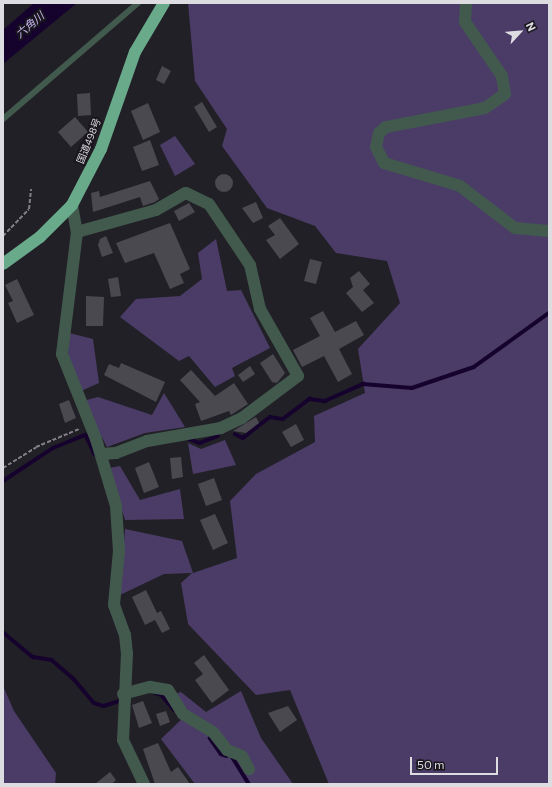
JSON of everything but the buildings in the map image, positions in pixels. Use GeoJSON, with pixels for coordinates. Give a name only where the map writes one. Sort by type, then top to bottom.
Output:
{"type":"FeatureCollection","features":[{"type":"Feature","properties":{"kind":"highway","name":"国道498号"},"geometry":{"type":"LineString","coordinates":[[3,264],[40,237],[72,205],[101,149],[135,52],[160,4]]}},
{"type":"Feature","properties":{"kind":"street"},"geometry":{"type":"LineString","coordinates":[[466,3],[465,22],[502,76],[506,94],[485,108],[386,127],[376,147],[384,163],[460,186],[515,228],[549,231]]}},
{"type":"Feature","properties":{"kind":"street"},"geometry":{"type":"LineString","coordinates":[[77,232],[156,210],[186,193],[209,204],[250,265],[260,310],[298,376],[242,418],[221,428],[147,440],[116,453],[101,454]]}},
{"type":"Feature","properties":{"kind":"street"},"geometry":{"type":"LineString","coordinates":[[72,205],[77,232],[62,354],[101,454],[118,525],[114,604],[125,635],[122,707],[123,740],[144,784]]}},
{"type":"Feature","properties":{"kind":"street"},"geometry":{"type":"LineString","coordinates":[[123,694],[150,687],[168,690],[183,714],[213,732],[227,750],[242,756],[249,769]]}},
{"type":"Feature","properties":{"kind":"lane"},"geometry":{"type":"LineString","coordinates":[[3,119],[138,3]]}},
{"type":"Feature","properties":{"kind":"path"},"geometry":{"type":"LineString","coordinates":[[3,236],[29,208],[31,189]]}},
{"type":"Feature","properties":{"kind":"path"},"geometry":{"type":"LineString","coordinates":[[3,468],[36,447],[90,425]]}},
{"type":"Feature","properties":{"kind":"shaded area"},"geometry":{"type":"Polygon","coordinates":[[[188,3],[549,3],[549,784],[329,784],[290,690],[256,695],[188,624],[181,583],[192,573],[164,574],[120,595],[125,529],[182,541],[193,573],[237,558],[230,501],[256,474],[315,442],[314,416],[365,393],[358,349],[400,303],[387,261],[336,253],[315,226],[267,208],[222,146],[227,129],[195,81],[188,3]]]}},
{"type":"Feature","properties":{"kind":"shaded area"},"geometry":{"type":"Polygon","coordinates":[[[175,136],[195,164],[175,176],[160,145],[175,136]]]}},
{"type":"Feature","properties":{"kind":"shaded area"},"geometry":{"type":"Polygon","coordinates":[[[216,239],[227,291],[241,290],[270,348],[232,368],[235,376],[215,387],[189,356],[179,361],[120,317],[136,299],[180,296],[202,279],[198,253],[216,239]]]}},
{"type":"Feature","properties":{"kind":"shaded area"},"geometry":{"type":"Polygon","coordinates":[[[69,333],[93,339],[99,383],[81,391],[68,359],[69,333]]]}},
{"type":"Feature","properties":{"kind":"shaded area"},"geometry":{"type":"Polygon","coordinates":[[[164,393],[185,427],[145,433],[107,447],[83,401],[98,397],[152,415],[164,393]]]}},
{"type":"Feature","properties":{"kind":"shaded area"},"geometry":{"type":"Polygon","coordinates":[[[225,440],[236,465],[193,474],[188,443],[201,449],[225,440]]]}},
{"type":"Feature","properties":{"kind":"shaded area"},"geometry":{"type":"Polygon","coordinates":[[[120,466],[140,500],[180,489],[184,519],[125,520],[109,468],[120,466]]]}},
{"type":"Feature","properties":{"kind":"shaded area"},"geometry":{"type":"Polygon","coordinates":[[[3,686],[14,711],[56,773],[55,784],[3,784],[3,686]]]}},
{"type":"Feature","properties":{"kind":"shaded area"},"geometry":{"type":"Polygon","coordinates":[[[241,691],[261,738],[293,784],[195,784],[161,739],[188,713],[175,694],[181,692],[206,712],[241,691]]]}},
{"type":"Feature","properties":{"kind":"water","name":"六角川"},"geometry":{"type":"Polygon","coordinates":[[[34,3],[77,3],[3,64],[3,30],[34,3]]]}},
{"type":"Feature","properties":{"kind":"waterway"},"geometry":{"type":"LineString","coordinates":[[235,434],[243,438],[270,417],[283,419],[310,399],[325,401],[363,384],[412,388],[474,367],[549,313]]}},
{"type":"Feature","properties":{"kind":"waterway"},"geometry":{"type":"LineString","coordinates":[[3,481],[53,448],[86,435],[95,454]]}},
{"type":"Feature","properties":{"kind":"waterway"},"geometry":{"type":"LineString","coordinates":[[189,439],[200,443],[218,436]]}},
{"type":"Feature","properties":{"kind":"waterway"},"geometry":{"type":"LineString","coordinates":[[3,632],[33,657],[52,660],[74,679],[94,703],[104,706],[123,700]]}},
{"type":"Feature","properties":{"kind":"waterway"},"geometry":{"type":"LineString","coordinates":[[155,693],[162,695],[174,710]]}},
{"type":"Feature","properties":{"kind":"waterway"},"geometry":{"type":"LineString","coordinates":[[210,738],[221,754],[227,756]]}},
{"type":"Feature","properties":{"kind":"waterway"},"geometry":{"type":"LineString","coordinates":[[233,758],[249,784]]}}]}
